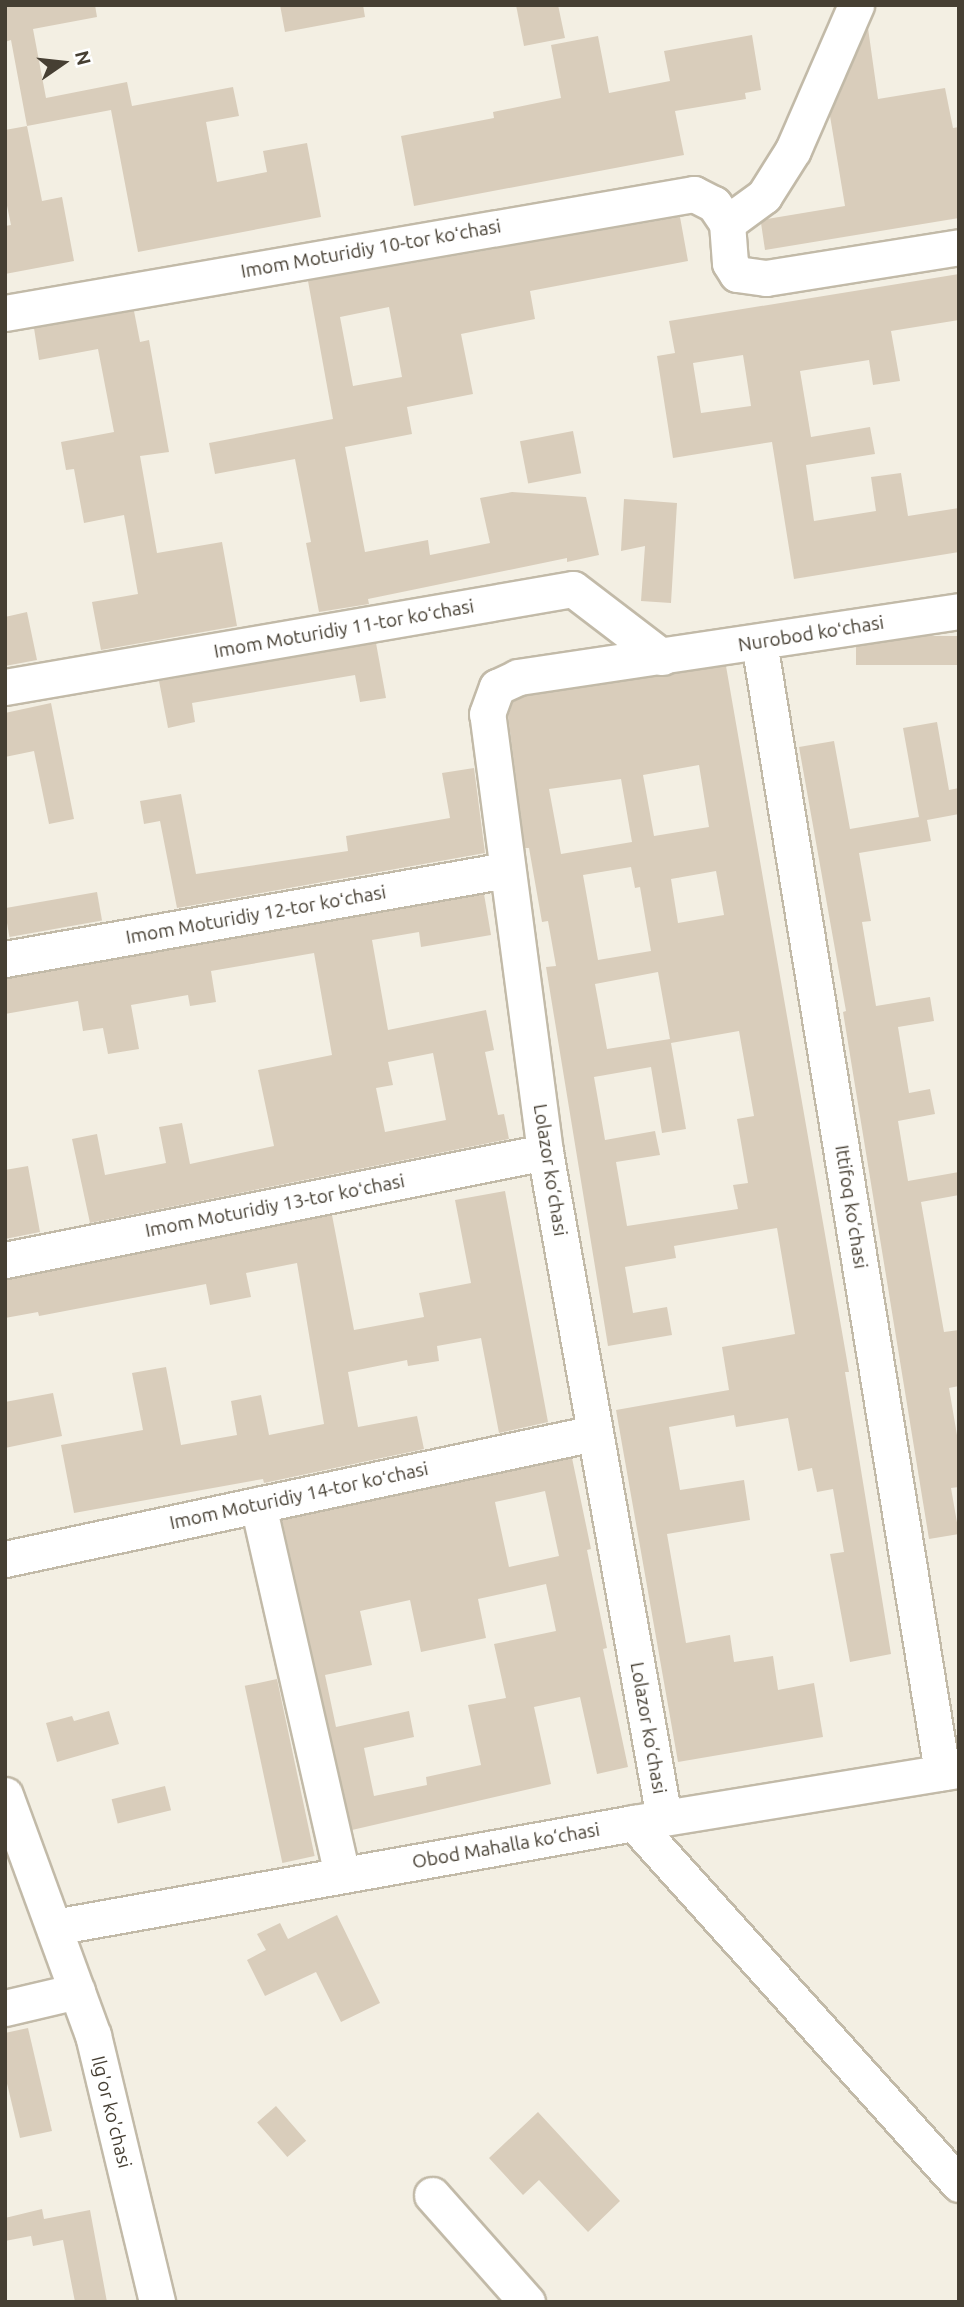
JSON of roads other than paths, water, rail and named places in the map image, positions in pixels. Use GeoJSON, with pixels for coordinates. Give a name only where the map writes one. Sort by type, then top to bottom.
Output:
{"type":"FeatureCollection","features":[{"type":"Feature","properties":{"kind":"street"},"geometry":{"type":"LineString","coordinates":[[856,5],[793,150],[764,196],[727,223],[730,264],[737,274],[766,278],[959,247]]}},
{"type":"Feature","properties":{"kind":"street","name":"Imom Moturidiy 10-tor koʻchasi"},"geometry":{"type":"LineString","coordinates":[[5,313],[694,194],[714,204],[727,223]]}},
{"type":"Feature","properties":{"kind":"street","name":"Imom Moturidiy 11-tor koʻchasi"},"geometry":{"type":"LineString","coordinates":[[5,687],[573,589],[662,657]]}},
{"type":"Feature","properties":{"kind":"street","name":"Nurobod koʻchasi"},"geometry":{"type":"LineString","coordinates":[[662,657],[959,611]]}},
{"type":"Feature","properties":{"kind":"street","name":"Ittifoq ko‘chasi"},"geometry":{"type":"LineString","coordinates":[[759,642],[951,1771]]}},
{"type":"Feature","properties":{"kind":"street","name":"Lolazor ko‘chasi"},"geometry":{"type":"LineString","coordinates":[[649,1820],[594,1433],[545,1152],[487,714],[496,687],[518,677],[662,657]]}},
{"type":"Feature","properties":{"kind":"street","name":"Imom Moturidiy 12-tor koʻchasi"},"geometry":{"type":"LineString","coordinates":[[5,959],[506,870]]}},
{"type":"Feature","properties":{"kind":"street","name":"Imom Moturidiy 13-tor koʻchasi"},"geometry":{"type":"LineString","coordinates":[[5,1260],[545,1152]]}},
{"type":"Feature","properties":{"kind":"street","name":"Imom Moturidiy 14-tor koʻchasi"},"geometry":{"type":"LineString","coordinates":[[5,1559],[594,1433]]}},
{"type":"Feature","properties":{"kind":"street"},"geometry":{"type":"LineString","coordinates":[[258,1505],[342,1875]]}},
{"type":"Feature","properties":{"kind":"street","name":"Obod Mahalla ko‘chasi"},"geometry":{"type":"LineString","coordinates":[[54,1927],[649,1820],[951,1771]]}},
{"type":"Feature","properties":{"kind":"street","name":"Ilg'or ko'chasi"},"geometry":{"type":"LineString","coordinates":[[5,1794],[93,2035],[157,2302]]}},
{"type":"Feature","properties":{"kind":"street"},"geometry":{"type":"LineString","coordinates":[[649,1820],[959,2185]]}},
{"type":"Feature","properties":{"kind":"street"},"geometry":{"type":"LineString","coordinates":[[5,2008],[77,1991]]}},
{"type":"Feature","properties":{"kind":"street"},"geometry":{"type":"LineString","coordinates":[[432,2194],[527,2302]]}}]}
